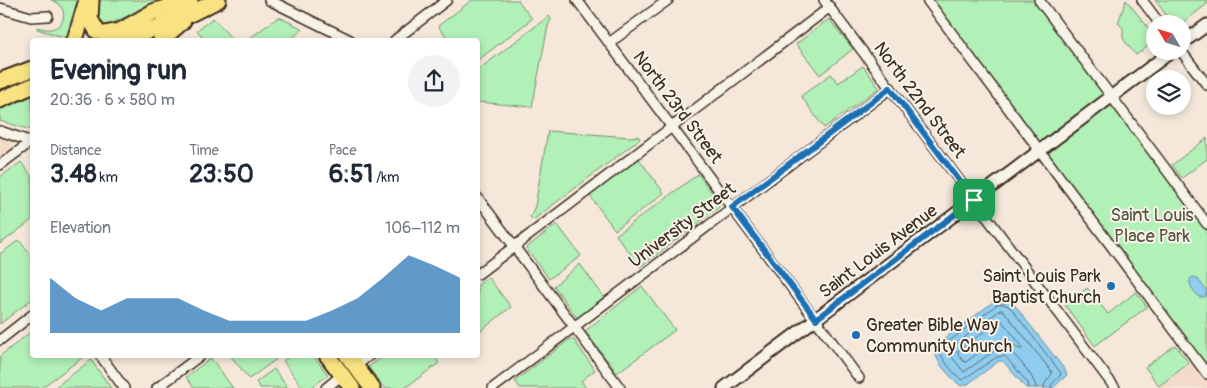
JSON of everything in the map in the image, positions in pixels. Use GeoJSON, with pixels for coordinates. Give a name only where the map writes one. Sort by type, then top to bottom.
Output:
{"type":"FeatureCollection","features":[{"type":"Feature","properties":{"kind":"main road"},"geometry":{"type":"LineString","coordinates":[[75,38],[87,0]]}},
{"type":"Feature","properties":{"kind":"main road"},"geometry":{"type":"LineString","coordinates":[[91,0],[90,19],[104,35]]}},
{"type":"Feature","properties":{"kind":"main road"},"geometry":{"type":"LineString","coordinates":[[76,38],[84,31],[104,35],[120,31],[153,12],[218,0]]}},
{"type":"Feature","properties":{"kind":"main road"},"geometry":{"type":"LineString","coordinates":[[130,38],[191,6]]}},
{"type":"Feature","properties":{"kind":"main road"},"geometry":{"type":"LineString","coordinates":[[163,38],[191,6]]}},
{"type":"Feature","properties":{"kind":"main road"},"geometry":{"type":"LineString","coordinates":[[0,81],[30,70]]}},
{"type":"Feature","properties":{"kind":"main road"},"geometry":{"type":"LineString","coordinates":[[0,100],[30,87]]}},
{"type":"Feature","properties":{"kind":"main road"},"geometry":{"type":"LineString","coordinates":[[329,358],[352,388]]}},
{"type":"Feature","properties":{"kind":"main road"},"geometry":{"type":"LineString","coordinates":[[351,360],[372,388]]}},
{"type":"Feature","properties":{"kind":"street"},"geometry":{"type":"LineString","coordinates":[[269,0],[346,38]]}},
{"type":"Feature","properties":{"kind":"street"},"geometry":{"type":"LineString","coordinates":[[398,38],[447,0]]}},
{"type":"Feature","properties":{"kind":"street","name":"North 23rd Street"},"geometry":{"type":"LineString","coordinates":[[577,0],[859,378]]}},
{"type":"Feature","properties":{"kind":"street"},"geometry":{"type":"LineString","coordinates":[[609,43],[668,0]]}},
{"type":"Feature","properties":{"kind":"street"},"geometry":{"type":"LineString","coordinates":[[927,0],[1207,374]]}},
{"type":"Feature","properties":{"kind":"street"},"geometry":{"type":"LineString","coordinates":[[1039,0],[1207,224]]}},
{"type":"Feature","properties":{"kind":"street"},"geometry":{"type":"LineString","coordinates":[[1142,0],[1153,15]]}},
{"type":"Feature","properties":{"kind":"street"},"geometry":{"type":"LineString","coordinates":[[480,272],[672,126],[827,4]]}},
{"type":"Feature","properties":{"kind":"street","name":"North 22nd Street"},"geometry":{"type":"LineString","coordinates":[[827,4],[1115,388]]}},
{"type":"Feature","properties":{"kind":"street"},"geometry":{"type":"LineString","coordinates":[[0,8],[30,17],[48,16]]}},
{"type":"Feature","properties":{"kind":"street"},"geometry":{"type":"LineString","coordinates":[[1191,37],[1207,25]]}},
{"type":"Feature","properties":{"kind":"street","name":"Saint Louis Avenue"},"geometry":{"type":"LineString","coordinates":[[724,388],[1160,60]]}},
{"type":"Feature","properties":{"kind":"street"},"geometry":{"type":"LineString","coordinates":[[1188,60],[1207,85]]}},
{"type":"Feature","properties":{"kind":"street","name":"University Street"},"geometry":{"type":"LineString","coordinates":[[493,388],[890,88]]}},
{"type":"Feature","properties":{"kind":"street"},"geometry":{"type":"LineString","coordinates":[[0,131],[30,140]]}},
{"type":"Feature","properties":{"kind":"street"},"geometry":{"type":"LineString","coordinates":[[0,165],[30,142]]}},
{"type":"Feature","properties":{"kind":"street"},"geometry":{"type":"LineString","coordinates":[[480,201],[620,388]]}},
{"type":"Feature","properties":{"kind":"street"},"geometry":{"type":"LineString","coordinates":[[0,340],[30,317]]}},
{"type":"Feature","properties":{"kind":"street"},"geometry":{"type":"LineString","coordinates":[[102,358],[124,388]]}},
{"type":"Feature","properties":{"kind":"street"},"geometry":{"type":"LineString","coordinates":[[157,388],[197,358]]}},
{"type":"Feature","properties":{"kind":"street"},"geometry":{"type":"LineString","coordinates":[[326,388],[342,375]]}},
{"type":"Feature","properties":{"kind":"shaded area"},"geometry":{"type":"Polygon","coordinates":[[[0,138],[14,146],[0,158],[0,138]]]}},
{"type":"Feature","properties":{"kind":"shaded area"},"geometry":{"type":"Polygon","coordinates":[[[1192,361],[1207,381],[1207,388],[1157,388],[1192,361]]]}},
{"type":"Feature","properties":{"kind":"green space"},"geometry":{"type":"Polygon","coordinates":[[[51,0],[79,0],[67,38],[37,29],[37,27],[54,28],[62,22],[64,15],[62,8],[58,3],[51,0]]]}},
{"type":"Feature","properties":{"kind":"green space"},"geometry":{"type":"Polygon","coordinates":[[[100,0],[165,0],[105,26],[102,25],[97,15],[100,0]]]}},
{"type":"Feature","properties":{"kind":"green space"},"geometry":{"type":"Polygon","coordinates":[[[472,0],[518,0],[532,19],[480,58],[480,38],[447,38],[438,26],[472,0]]]}},
{"type":"Feature","properties":{"kind":"green space","name":"Saint Louis Place Park"},"geometry":{"type":"Polygon","coordinates":[[[932,0],[1034,0],[1207,231],[1207,367],[932,0]]]}},
{"type":"Feature","properties":{"kind":"green space"},"geometry":{"type":"Polygon","coordinates":[[[1126,0],[1146,25],[1146,48],[1136,55],[1123,38],[1123,28],[1118,23],[1126,0]]]}},
{"type":"Feature","properties":{"kind":"green space"},"geometry":{"type":"Polygon","coordinates":[[[1155,0],[1207,0],[1207,4],[1191,16],[1166,15],[1155,0]]]}},
{"type":"Feature","properties":{"kind":"green space"},"geometry":{"type":"Polygon","coordinates":[[[549,16],[551,19],[532,107],[480,102],[480,68],[549,16]]]}},
{"type":"Feature","properties":{"kind":"green space"},"geometry":{"type":"Polygon","coordinates":[[[279,17],[303,29],[292,38],[250,38],[279,17]]]}},
{"type":"Feature","properties":{"kind":"green space"},"geometry":{"type":"Polygon","coordinates":[[[213,18],[231,38],[203,38],[197,30],[213,18]]]}},
{"type":"Feature","properties":{"kind":"green space"},"geometry":{"type":"Polygon","coordinates":[[[829,19],[853,49],[820,75],[796,44],[829,19]]]}},
{"type":"Feature","properties":{"kind":"green space"},"geometry":{"type":"Polygon","coordinates":[[[863,66],[879,88],[824,128],[801,96],[831,74],[838,83],[863,66]]]}},
{"type":"Feature","properties":{"kind":"green space"},"geometry":{"type":"Polygon","coordinates":[[[30,95],[30,130],[0,121],[0,108],[30,95]]]}},
{"type":"Feature","properties":{"kind":"green space"},"geometry":{"type":"Polygon","coordinates":[[[548,131],[638,136],[640,139],[533,220],[530,217],[535,206],[548,131]]]}},
{"type":"Feature","properties":{"kind":"green space"},"geometry":{"type":"Polygon","coordinates":[[[1207,138],[1207,159],[1182,178],[1172,165],[1207,138]]]}},
{"type":"Feature","properties":{"kind":"green space"},"geometry":{"type":"Polygon","coordinates":[[[639,159],[664,193],[615,230],[590,196],[639,159]]]}},
{"type":"Feature","properties":{"kind":"green space"},"geometry":{"type":"Polygon","coordinates":[[[21,162],[30,174],[30,222],[0,244],[0,177],[21,162]]]}},
{"type":"Feature","properties":{"kind":"green space"},"geometry":{"type":"Polygon","coordinates":[[[698,174],[720,203],[718,208],[640,267],[616,235],[698,174]]]}},
{"type":"Feature","properties":{"kind":"green space"},"geometry":{"type":"Polygon","coordinates":[[[557,224],[581,256],[549,279],[526,248],[557,224]]]}},
{"type":"Feature","properties":{"kind":"green space"},"geometry":{"type":"Polygon","coordinates":[[[19,240],[30,254],[30,301],[0,324],[0,254],[19,240]]]}},
{"type":"Feature","properties":{"kind":"green space"},"geometry":{"type":"Polygon","coordinates":[[[580,264],[604,297],[577,318],[554,286],[580,264]]]}},
{"type":"Feature","properties":{"kind":"green space"},"geometry":{"type":"Polygon","coordinates":[[[488,277],[511,307],[480,331],[480,283],[488,277]]]}},
{"type":"Feature","properties":{"kind":"green space"},"geometry":{"type":"Polygon","coordinates":[[[642,286],[675,330],[617,373],[585,331],[642,286]]]}},
{"type":"Feature","properties":{"kind":"green space"},"geometry":{"type":"Polygon","coordinates":[[[1087,288],[1108,314],[1136,292],[1147,307],[1095,346],[1065,305],[1087,288]]]}},
{"type":"Feature","properties":{"kind":"green space"},"geometry":{"type":"Polygon","coordinates":[[[30,333],[30,358],[82,358],[41,388],[0,388],[0,356],[30,333]]]}},
{"type":"Feature","properties":{"kind":"green space"},"geometry":{"type":"Polygon","coordinates":[[[570,339],[574,340],[595,370],[581,381],[586,388],[520,388],[515,381],[570,339]]]}},
{"type":"Feature","properties":{"kind":"green space"},"geometry":{"type":"Polygon","coordinates":[[[1175,345],[1189,363],[1159,386],[1145,367],[1175,345]]]}},
{"type":"Feature","properties":{"kind":"green space"},"geometry":{"type":"Polygon","coordinates":[[[211,358],[233,388],[194,388],[186,377],[211,358]]]}},
{"type":"Feature","properties":{"kind":"green space"},"geometry":{"type":"Polygon","coordinates":[[[232,358],[278,358],[249,379],[232,358]]]}},
{"type":"Feature","properties":{"kind":"green space"},"geometry":{"type":"Polygon","coordinates":[[[287,358],[315,358],[328,375],[311,388],[303,388],[283,361],[287,358]]]}},
{"type":"Feature","properties":{"kind":"green space"},"geometry":{"type":"Polygon","coordinates":[[[381,358],[435,358],[439,363],[405,388],[384,388],[368,367],[381,358]]]}},
{"type":"Feature","properties":{"kind":"green space"},"geometry":{"type":"Polygon","coordinates":[[[91,360],[111,388],[54,388],[91,360]]]}},
{"type":"Feature","properties":{"kind":"green space"},"geometry":{"type":"Polygon","coordinates":[[[274,369],[288,388],[260,388],[256,382],[274,369]]]}},
{"type":"Feature","properties":{"kind":"water"},"geometry":{"type":"Polygon","coordinates":[[[1192,277],[1197,278],[1207,291],[1205,297],[1199,297],[1193,290],[1190,284],[1192,277]]]}},
{"type":"Feature","properties":{"kind":"water"},"geometry":{"type":"Polygon","coordinates":[[[1006,298],[1013,303],[1065,370],[1067,375],[1053,388],[1026,388],[1003,361],[999,361],[968,384],[961,386],[936,357],[935,346],[997,299],[1006,298]]]}},
{"type":"Feature","properties":{"kind":"place","name":"Saint Louis Park Baptist Church"},"geometry":{"type":"Point","coordinates":[1111,286]}},
{"type":"Feature","properties":{"kind":"place","name":"Greater Bible Way Community Church"},"geometry":{"type":"Point","coordinates":[856,335]}},
{"type":"Feature","properties":{"kind":"route"},"geometry":{"type":"LineString","coordinates":[[890,88],[974,200],[816,319],[732,207],[890,88]]}}]}
